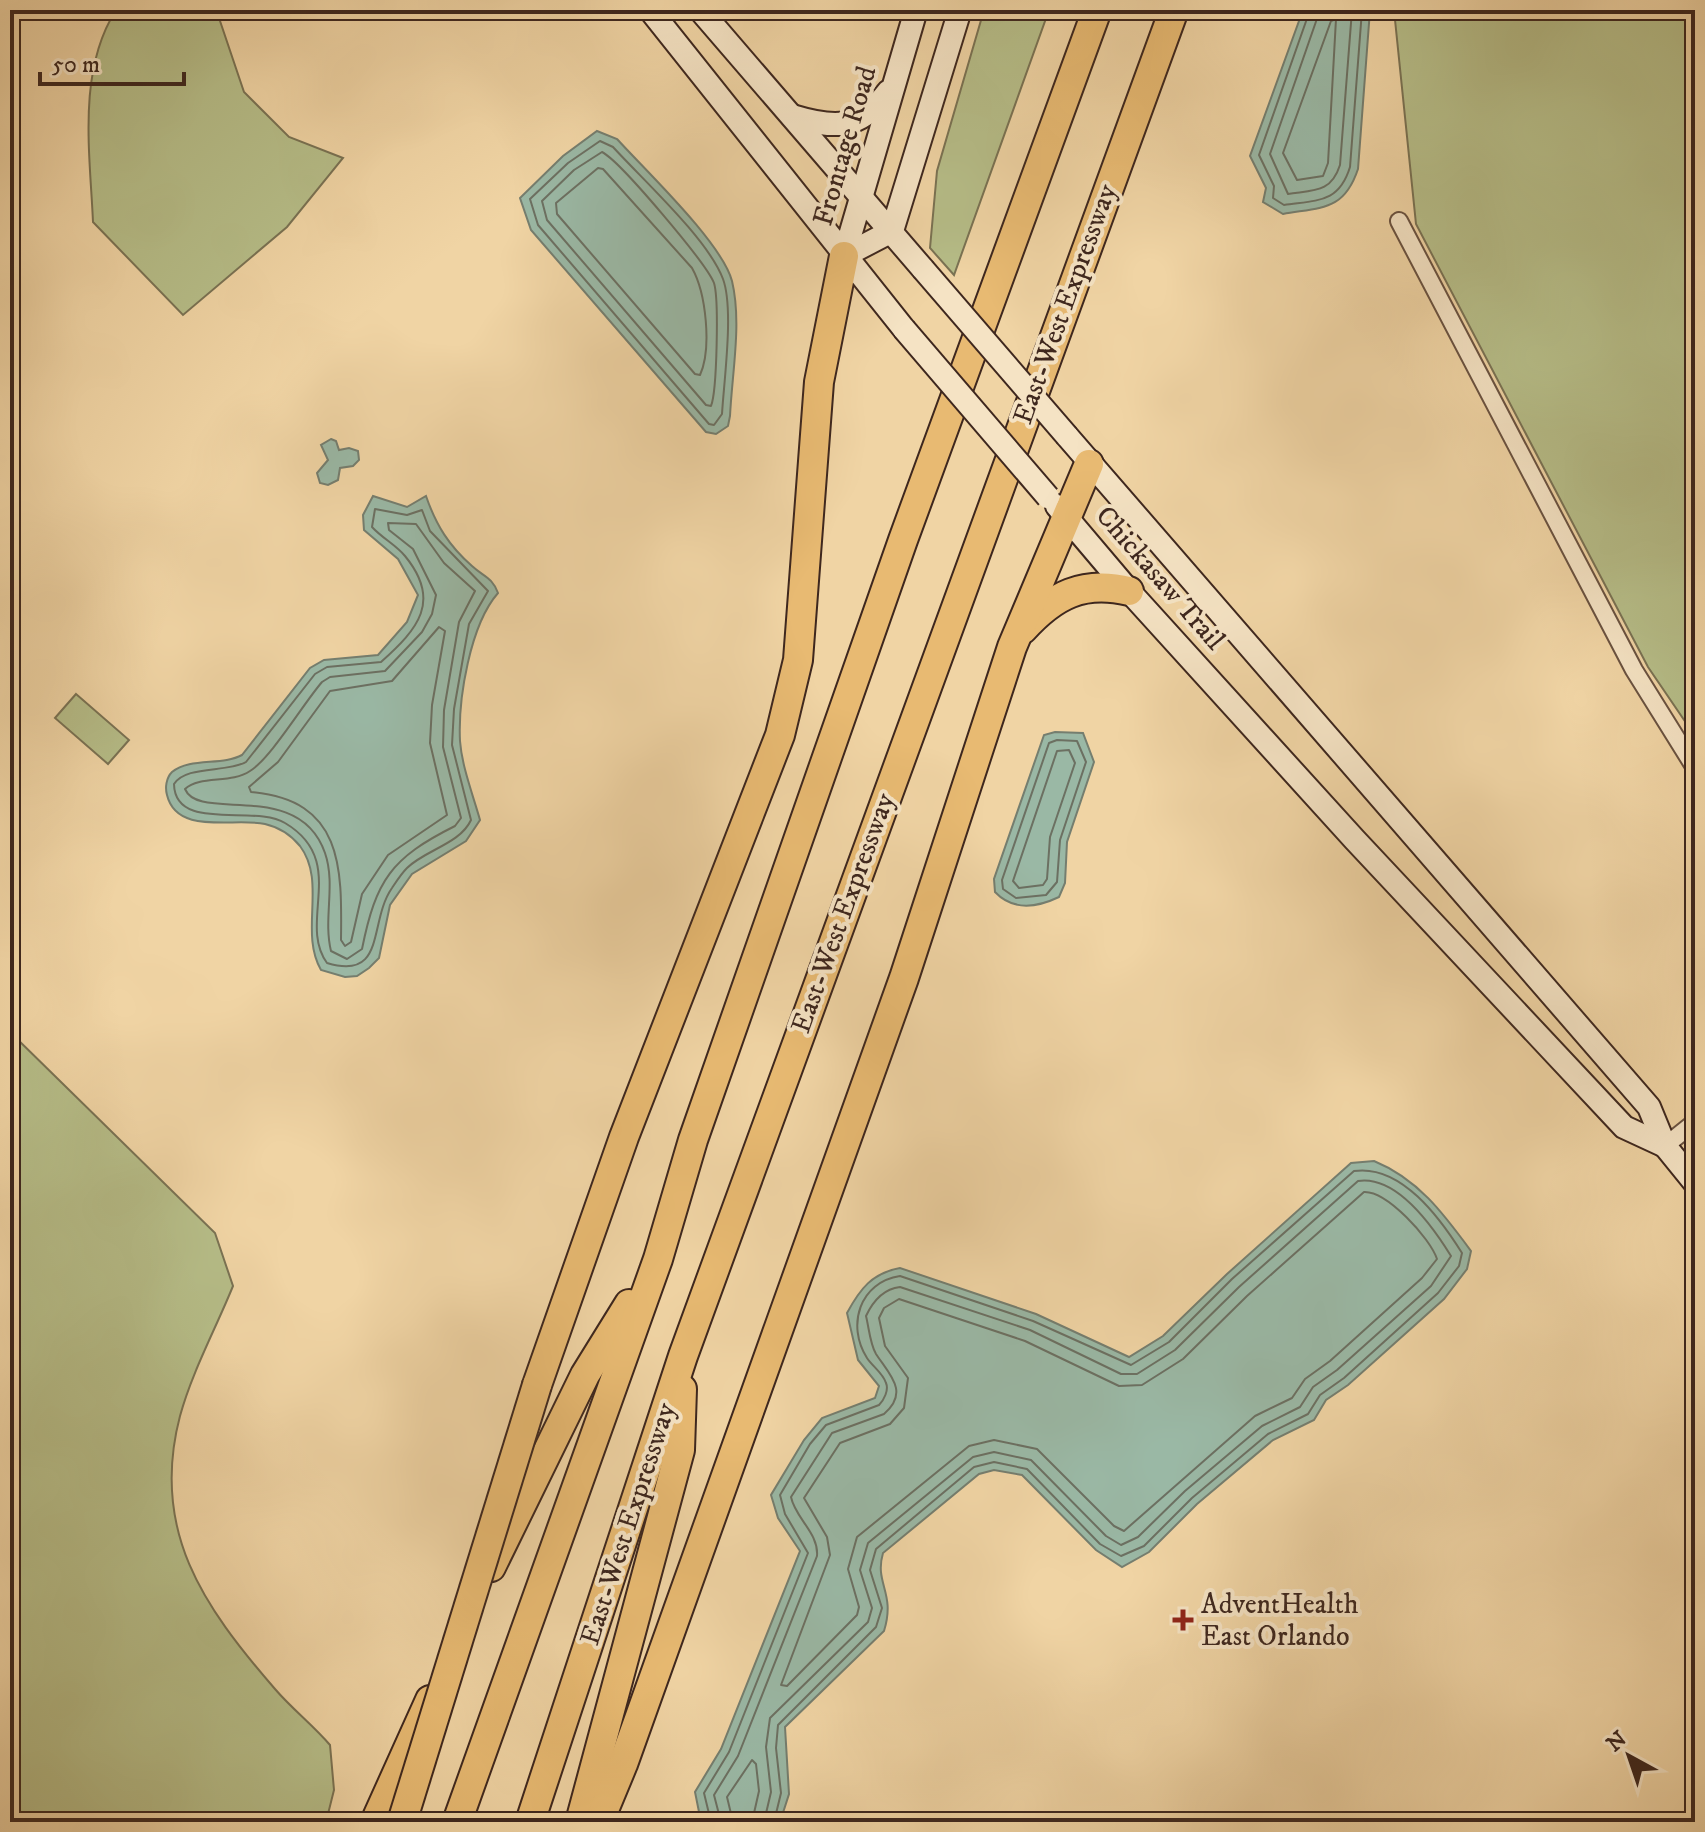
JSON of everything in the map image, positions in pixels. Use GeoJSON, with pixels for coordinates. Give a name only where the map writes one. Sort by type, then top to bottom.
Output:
{"type":"FeatureCollection","features":[{"type":"Feature","properties":{"kind":"highway","name":"East-West Expressway"},"geometry":{"type":"LineString","coordinates":[[457,1822],[658,1259],[693,1140],[898,555],[1097,10]]}},
{"type":"Feature","properties":{"kind":"highway","name":"East-West Expressway"},"geometry":{"type":"LineString","coordinates":[[530,1822],[683,1356],[1174,10]]}},
{"type":"Feature","properties":{"kind":"highway"},"geometry":{"type":"LineString","coordinates":[[402,1822],[537,1385],[624,1137],[780,735],[798,660],[819,382],[844,256]]}},
{"type":"Feature","properties":{"kind":"highway"},"geometry":{"type":"LineString","coordinates":[[599,1822],[623,1764],[904,978],[1057,506],[1089,464]]}},
{"type":"Feature","properties":{"kind":"highway"},"geometry":{"type":"LineString","coordinates":[[1017,636],[1038,612],[1083,587],[1105,585],[1129,591]]}},
{"type":"Feature","properties":{"kind":"highway"},"geometry":{"type":"LineString","coordinates":[[375,1822],[513,1519],[571,1401],[658,1259]]}},
{"type":"Feature","properties":{"kind":"highway"},"geometry":{"type":"LineString","coordinates":[[580,1822],[680,1450],[683,1356]]}},
{"type":"Feature","properties":{"kind":"street","name":"Chickasaw Trail"},"geometry":{"type":"LineString","coordinates":[[650,10],[904,329],[1129,591],[1624,1127],[1665,1146]]}},
{"type":"Feature","properties":{"kind":"street","name":"Chickasaw Trail"},"geometry":{"type":"LineString","coordinates":[[700,10],[1089,464],[1649,1107],[1665,1146],[1695,1183]]}},
{"type":"Feature","properties":{"kind":"street","name":"Frontage Road"},"geometry":{"type":"LineString","coordinates":[[844,256],[863,200],[916,10]]}},
{"type":"Feature","properties":{"kind":"street"},"geometry":{"type":"LineString","coordinates":[[892,231],[960,10]]}},
{"type":"Feature","properties":{"kind":"street"},"geometry":{"type":"LineString","coordinates":[[791,115],[823,125],[842,125],[875,109],[894,85]]}},
{"type":"Feature","properties":{"kind":"street"},"geometry":{"type":"LineString","coordinates":[[1399,221],[1634,670],[1695,768]]}},
{"type":"Feature","properties":{"kind":"street","name":"Frontage Road"},"geometry":{"type":"LineString","coordinates":[[844,256],[892,231]]}},
{"type":"Feature","properties":{"kind":"street"},"geometry":{"type":"LineString","coordinates":[[1665,1146],[1695,1122]]}},
{"type":"Feature","properties":{"kind":"green space"},"geometry":{"type":"Polygon","coordinates":[[[116,10],[195,10],[219,18],[244,92],[289,137],[343,158],[287,227],[183,315],[93,222],[89,141],[91,86],[104,34],[116,10]]]}},
{"type":"Feature","properties":{"kind":"green space"},"geometry":{"type":"Polygon","coordinates":[[[984,10],[1049,10],[954,275],[930,248],[937,171],[984,10]]]}},
{"type":"Feature","properties":{"kind":"green space"},"geometry":{"type":"Polygon","coordinates":[[[1394,10],[1695,10],[1695,736],[1648,667],[1416,224],[1394,10]]]}},
{"type":"Feature","properties":{"kind":"green space"},"geometry":{"type":"Polygon","coordinates":[[[76,694],[129,740],[108,764],[55,718],[76,694]]]}},
{"type":"Feature","properties":{"kind":"green space"},"geometry":{"type":"Polygon","coordinates":[[[10,1032],[215,1233],[233,1286],[180,1416],[173,1457],[172,1495],[178,1531],[189,1564],[205,1596],[226,1627],[275,1689],[330,1745],[334,1790],[326,1822],[10,1822],[10,1032]]]}},
{"type":"Feature","properties":{"kind":"water"},"geometry":{"type":"Polygon","coordinates":[[[1303,10],[1370,10],[1358,169],[1346,193],[1330,205],[1283,214],[1263,202],[1266,188],[1250,156],[1303,10]]]}},
{"type":"Feature","properties":{"kind":"water"},"geometry":{"type":"Polygon","coordinates":[[[597,131],[617,139],[682,208],[714,247],[732,281],[736,331],[730,416],[728,426],[716,434],[706,432],[531,230],[520,198],[563,156],[597,131]]]}},
{"type":"Feature","properties":{"kind":"water"},"geometry":{"type":"Polygon","coordinates":[[[331,439],[336,441],[339,450],[349,448],[358,451],[359,460],[353,466],[340,468],[338,480],[328,485],[320,483],[317,473],[328,460],[321,445],[331,439]]]}},
{"type":"Feature","properties":{"kind":"water"},"geometry":{"type":"Polygon","coordinates":[[[373,496],[407,507],[426,496],[450,543],[490,580],[498,593],[488,607],[473,643],[461,705],[461,751],[480,820],[466,841],[412,874],[390,905],[379,958],[357,976],[345,977],[321,970],[315,955],[312,940],[312,875],[300,846],[284,832],[265,824],[208,822],[182,816],[173,808],[166,786],[170,774],[179,767],[242,755],[310,668],[324,660],[378,655],[407,622],[418,595],[398,559],[364,530],[363,515],[373,496]]]}},
{"type":"Feature","properties":{"kind":"water"},"geometry":{"type":"Polygon","coordinates":[[[1055,732],[1083,733],[1094,762],[1067,842],[1065,883],[1059,897],[1042,904],[1017,905],[995,892],[994,879],[1044,735],[1055,732]]]}},
{"type":"Feature","properties":{"kind":"water"},"geometry":{"type":"Polygon","coordinates":[[[1374,1161],[1417,1187],[1471,1251],[1467,1269],[1444,1299],[1348,1385],[1326,1400],[1314,1420],[1273,1440],[1197,1504],[1149,1552],[1122,1567],[1096,1550],[1022,1475],[994,1470],[979,1474],[883,1553],[881,1573],[888,1607],[884,1631],[785,1727],[789,1794],[780,1822],[707,1822],[700,1817],[695,1792],[721,1749],[800,1551],[778,1518],[771,1495],[804,1440],[822,1418],[875,1398],[879,1386],[858,1360],[847,1313],[868,1283],[890,1270],[900,1268],[1036,1314],[1129,1357],[1163,1336],[1351,1163],[1374,1161]]]}},
{"type":"Feature","properties":{"kind":"place","name":"AdventHealth East Orlando"},"geometry":{"type":"Point","coordinates":[1183,1620]}}]}
